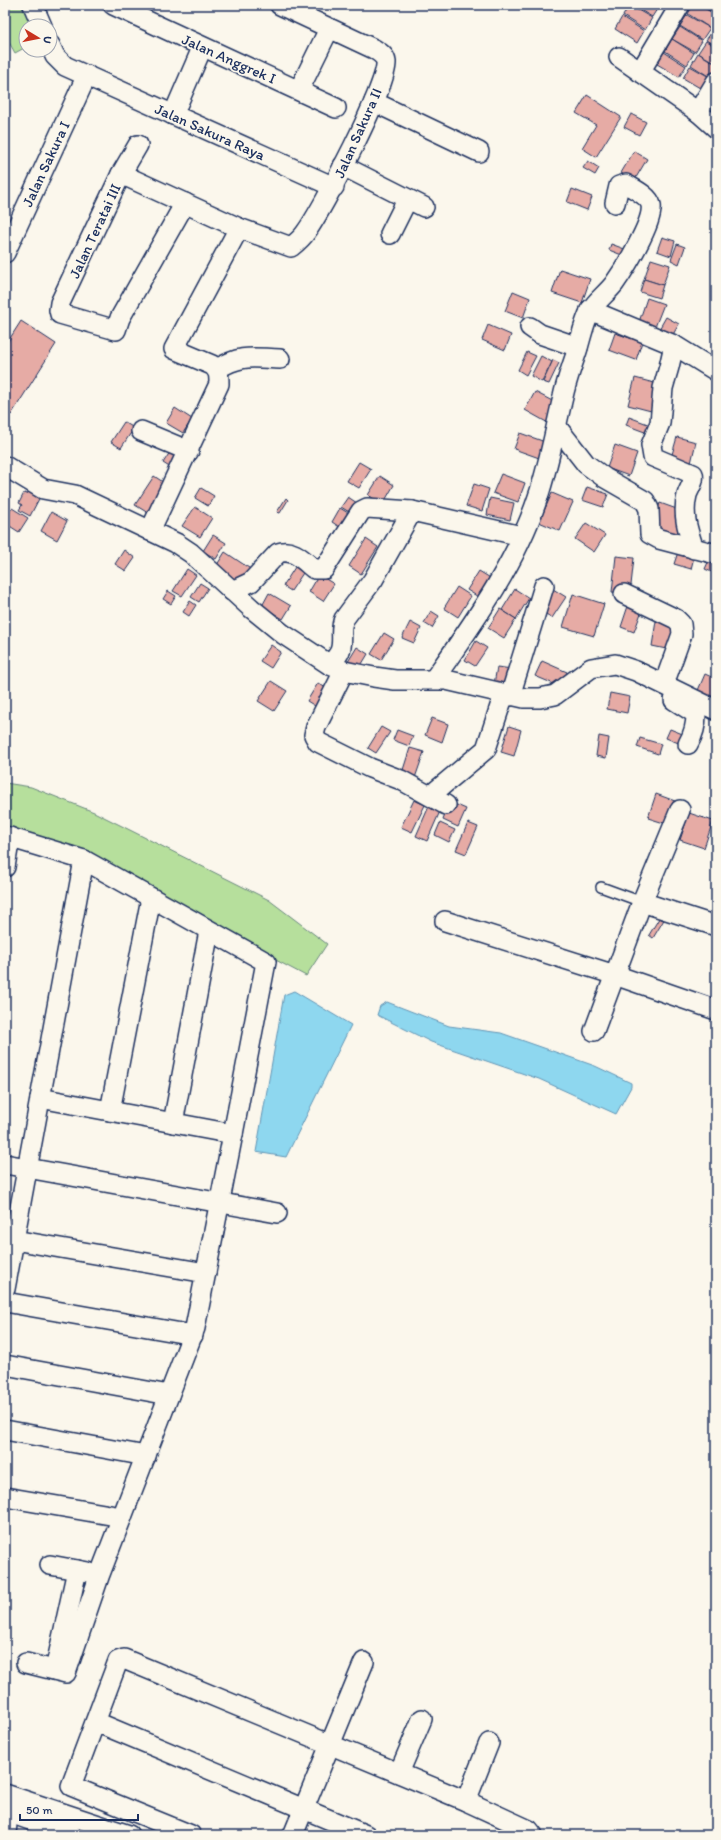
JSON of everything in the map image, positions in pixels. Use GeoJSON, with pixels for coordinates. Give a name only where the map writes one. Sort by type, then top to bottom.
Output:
{"type":"FeatureCollection","features":[{"type":"Feature","properties":{"kind":"street"},"geometry":{"type":"LineString","coordinates":[[33,5],[39,18]]}},
{"type":"Feature","properties":{"kind":"street","name":"Jalan Sakura II"},"geometry":{"type":"LineString","coordinates":[[239,228],[291,247],[305,233],[334,187],[374,102],[383,78],[386,61],[382,54],[280,5]]}},
{"type":"Feature","properties":{"kind":"street"},"geometry":{"type":"LineString","coordinates":[[640,72],[680,5]]}},
{"type":"Feature","properties":{"kind":"street","name":"Jalan Anggrek I"},"geometry":{"type":"LineString","coordinates":[[117,7],[202,48],[299,90],[336,108]]}},
{"type":"Feature","properties":{"kind":"street"},"geometry":{"type":"LineString","coordinates":[[299,90],[329,29]]}},
{"type":"Feature","properties":{"kind":"street"},"geometry":{"type":"LineString","coordinates":[[173,115],[202,48]]}},
{"type":"Feature","properties":{"kind":"street"},"geometry":{"type":"LineString","coordinates":[[619,57],[698,112],[716,128]]}},
{"type":"Feature","properties":{"kind":"street","name":"Jalan Sakura Raya"},"geometry":{"type":"LineString","coordinates":[[57,58],[65,66],[334,187]]}},
{"type":"Feature","properties":{"kind":"street","name":"Jalan Sakura I"},"geometry":{"type":"LineString","coordinates":[[5,253],[87,75]]}},
{"type":"Feature","properties":{"kind":"street"},"geometry":{"type":"LineString","coordinates":[[698,112],[716,82]]}},
{"type":"Feature","properties":{"kind":"street"},"geometry":{"type":"LineString","coordinates":[[374,102],[479,152]]}},
{"type":"Feature","properties":{"kind":"street","name":"Jalan Teratai III"},"geometry":{"type":"LineString","coordinates":[[138,145],[121,174],[60,303],[60,314],[116,330],[120,318],[185,203]]}},
{"type":"Feature","properties":{"kind":"street"},"geometry":{"type":"LineString","coordinates":[[343,166],[416,204],[390,234]]}},
{"type":"Feature","properties":{"kind":"street"},"geometry":{"type":"LineString","coordinates":[[121,174],[239,228],[174,349],[212,365],[217,369],[219,384],[189,451],[155,518],[150,532]]}},
{"type":"Feature","properties":{"kind":"street"},"geometry":{"type":"LineString","coordinates":[[434,679],[482,609],[508,566],[522,536],[538,496],[557,428],[563,396],[590,310],[614,285],[626,266],[638,243],[650,214],[651,205],[646,198],[626,184],[620,186],[615,202]]}},
{"type":"Feature","properties":{"kind":"street"},"geometry":{"type":"LineString","coordinates":[[590,310],[674,345],[716,371]]}},
{"type":"Feature","properties":{"kind":"street"},"geometry":{"type":"LineString","coordinates":[[530,327],[540,334],[578,347]]}},
{"type":"Feature","properties":{"kind":"street"},"geometry":{"type":"LineString","coordinates":[[674,345],[670,367],[663,388],[660,423],[651,445],[653,457],[693,474],[694,478],[687,495],[685,522],[694,549]]}},
{"type":"Feature","properties":{"kind":"street"},"geometry":{"type":"LineString","coordinates":[[217,369],[232,361],[245,358],[280,359]]}},
{"type":"Feature","properties":{"kind":"street"},"geometry":{"type":"LineString","coordinates":[[557,428],[586,464],[605,478],[644,501],[649,509],[650,534],[659,539],[716,554]]}},
{"type":"Feature","properties":{"kind":"street"},"geometry":{"type":"LineString","coordinates":[[141,431],[189,451]]}},
{"type":"Feature","properties":{"kind":"street"},"geometry":{"type":"LineString","coordinates":[[5,466],[43,489],[74,495],[176,543],[191,553],[232,591],[283,634],[337,668],[374,677],[395,680],[446,680],[507,695],[524,698],[540,698],[555,695],[591,668],[615,664],[636,671],[716,710]]}},
{"type":"Feature","properties":{"kind":"street"},"geometry":{"type":"LineString","coordinates":[[232,591],[251,582],[278,553],[283,551],[297,556],[314,569],[324,569],[333,552],[361,511],[367,508],[412,511],[522,536]]}},
{"type":"Feature","properties":{"kind":"street"},"geometry":{"type":"LineString","coordinates":[[412,511],[373,580],[344,619],[342,624],[342,646],[337,668],[314,735],[318,742],[438,800],[486,749],[507,695],[544,586]]}},
{"type":"Feature","properties":{"kind":"street"},"geometry":{"type":"LineString","coordinates":[[624,594],[676,619],[681,624],[682,634],[669,687],[675,702],[696,714],[696,723],[692,737],[688,744]]}},
{"type":"Feature","properties":{"kind":"street"},"geometry":{"type":"LineString","coordinates":[[594,1031],[642,902],[680,810]]}},
{"type":"Feature","properties":{"kind":"street"},"geometry":{"type":"LineString","coordinates":[[5,867],[8,836],[84,860],[266,962],[193,1335],[100,1574],[66,1673],[26,1664]]}},
{"type":"Feature","properties":{"kind":"street"},"geometry":{"type":"LineString","coordinates":[[5,1289],[84,860]]}},
{"type":"Feature","properties":{"kind":"street"},"geometry":{"type":"LineString","coordinates":[[110,1111],[150,898]]}},
{"type":"Feature","properties":{"kind":"street"},"geometry":{"type":"LineString","coordinates":[[642,902],[716,926]]}},
{"type":"Feature","properties":{"kind":"street"},"geometry":{"type":"LineString","coordinates":[[445,921],[615,975],[716,1010]]}},
{"type":"Feature","properties":{"kind":"street"},"geometry":{"type":"LineString","coordinates":[[173,1123],[209,931]]}},
{"type":"Feature","properties":{"kind":"street"},"geometry":{"type":"LineString","coordinates":[[40,1098],[233,1134]]}},
{"type":"Feature","properties":{"kind":"street"},"geometry":{"type":"LineString","coordinates":[[5,1164],[276,1213]]}},
{"type":"Feature","properties":{"kind":"street"},"geometry":{"type":"LineString","coordinates":[[14,1240],[206,1273]]}},
{"type":"Feature","properties":{"kind":"street"},"geometry":{"type":"LineString","coordinates":[[5,1302],[193,1335]]}},
{"type":"Feature","properties":{"kind":"street"},"geometry":{"type":"LineString","coordinates":[[5,1365],[169,1396]]}},
{"type":"Feature","properties":{"kind":"street"},"geometry":{"type":"LineString","coordinates":[[5,1430],[146,1456]]}},
{"type":"Feature","properties":{"kind":"street"},"geometry":{"type":"LineString","coordinates":[[5,1497],[122,1517]]}},
{"type":"Feature","properties":{"kind":"street"},"geometry":{"type":"LineString","coordinates":[[50,1565],[100,1574]]}},
{"type":"Feature","properties":{"kind":"street"},"geometry":{"type":"LineString","coordinates":[[55,1670],[77,1570]]}},
{"type":"Feature","properties":{"kind":"street"},"geometry":{"type":"LineString","coordinates":[[191,1835],[71,1786],[118,1661],[124,1658],[399,1772],[529,1830],[533,1835]]}},
{"type":"Feature","properties":{"kind":"street"},"geometry":{"type":"LineString","coordinates":[[293,1835],[364,1662]]}},
{"type":"Feature","properties":{"kind":"street"},"geometry":{"type":"LineString","coordinates":[[399,1772],[422,1719]]}},
{"type":"Feature","properties":{"kind":"street"},"geometry":{"type":"LineString","coordinates":[[96,1722],[366,1835]]}},
{"type":"Feature","properties":{"kind":"street"},"geometry":{"type":"LineString","coordinates":[[466,1801],[489,1743]]}},
{"type":"Feature","properties":{"kind":"street"},"geometry":{"type":"LineString","coordinates":[[6,1835],[7,1803]]}},
{"type":"Feature","properties":{"kind":"street"},"geometry":{"type":"LineString","coordinates":[[7,1803],[71,1835]]}},
{"type":"Feature","properties":{"kind":"street"},"geometry":{"type":"LineString","coordinates":[[7,1803],[129,1835]]}},
{"type":"Feature","properties":{"kind":"lane"},"geometry":{"type":"LineString","coordinates":[[601,887],[642,902]]}},
{"type":"Feature","properties":{"kind":"green space"},"geometry":{"type":"Polygon","coordinates":[[[5,5],[21,5],[28,18],[18,18],[18,51],[15,53],[5,35],[5,5]]]}},
{"type":"Feature","properties":{"kind":"green space"},"geometry":{"type":"Polygon","coordinates":[[[5,783],[31,787],[94,812],[269,900],[327,944],[306,976],[45,838],[5,826],[5,783]]]}},
{"type":"Feature","properties":{"kind":"water"},"geometry":{"type":"Polygon","coordinates":[[[294,991],[351,1025],[286,1157],[256,1152],[284,995],[294,991]]]}},
{"type":"Feature","properties":{"kind":"water"},"geometry":{"type":"Polygon","coordinates":[[[387,1002],[449,1026],[501,1033],[595,1066],[631,1083],[631,1087],[616,1114],[539,1079],[431,1042],[377,1015],[380,1006],[387,1002]]]}},
{"type":"Feature","properties":{"kind":"building"},"geometry":{"type":"Polygon","coordinates":[[[629,5],[652,18],[645,30],[623,16],[629,5]]]}},
{"type":"Feature","properties":{"kind":"building"},"geometry":{"type":"Polygon","coordinates":[[[632,5],[658,5],[659,6],[652,17],[632,5]]]}},
{"type":"Feature","properties":{"kind":"building"},"geometry":{"type":"Polygon","coordinates":[[[693,5],[699,5],[716,15],[710,28],[688,14],[693,5]]]}},
{"type":"Feature","properties":{"kind":"building"},"geometry":{"type":"Polygon","coordinates":[[[701,5],[716,5],[716,14],[701,5]]]}},
{"type":"Feature","properties":{"kind":"building"},"geometry":{"type":"Polygon","coordinates":[[[687,15],[710,28],[702,40],[680,26],[687,15]]]}},
{"type":"Feature","properties":{"kind":"building"},"geometry":{"type":"Polygon","coordinates":[[[622,17],[644,31],[637,43],[615,29],[622,17]]]}},
{"type":"Feature","properties":{"kind":"building"},"geometry":{"type":"Polygon","coordinates":[[[680,27],[702,41],[695,52],[672,39],[680,27]]]}},
{"type":"Feature","properties":{"kind":"building"},"geometry":{"type":"Polygon","coordinates":[[[714,29],[716,30],[716,46],[706,40],[714,29]]]}},
{"type":"Feature","properties":{"kind":"building"},"geometry":{"type":"Polygon","coordinates":[[[672,39],[694,53],[687,65],[665,51],[672,39]]]}},
{"type":"Feature","properties":{"kind":"building"},"geometry":{"type":"Polygon","coordinates":[[[706,41],[716,47],[716,63],[698,53],[706,41]]]}},
{"type":"Feature","properties":{"kind":"building"},"geometry":{"type":"Polygon","coordinates":[[[664,52],[686,66],[679,77],[657,64],[664,52]]]}},
{"type":"Feature","properties":{"kind":"building"},"geometry":{"type":"Polygon","coordinates":[[[698,53],[716,64],[716,74],[713,79],[691,65],[698,53]]]}},
{"type":"Feature","properties":{"kind":"building"},"geometry":{"type":"Polygon","coordinates":[[[690,66],[713,79],[705,91],[683,78],[690,66]]]}},
{"type":"Feature","properties":{"kind":"building"},"geometry":{"type":"Polygon","coordinates":[[[587,95],[621,117],[596,157],[582,148],[596,125],[576,113],[587,95]]]}},
{"type":"Feature","properties":{"kind":"building"},"geometry":{"type":"Polygon","coordinates":[[[631,114],[646,122],[639,135],[624,127],[631,114]]]}},
{"type":"Feature","properties":{"kind":"building"},"geometry":{"type":"Polygon","coordinates":[[[634,151],[647,159],[634,181],[621,173],[634,151]]]}},
{"type":"Feature","properties":{"kind":"building"},"geometry":{"type":"Polygon","coordinates":[[[588,161],[599,168],[595,175],[583,168],[588,161]]]}},
{"type":"Feature","properties":{"kind":"building"},"geometry":{"type":"Polygon","coordinates":[[[572,189],[592,197],[587,210],[567,202],[572,189]]]}},
{"type":"Feature","properties":{"kind":"building"},"geometry":{"type":"Polygon","coordinates":[[[662,237],[675,241],[671,256],[657,251],[662,237]]]}},
{"type":"Feature","properties":{"kind":"building"},"geometry":{"type":"Polygon","coordinates":[[[611,244],[630,251],[627,257],[609,250],[611,244]]]}},
{"type":"Feature","properties":{"kind":"building"},"geometry":{"type":"Polygon","coordinates":[[[677,244],[685,247],[679,264],[671,260],[677,244]]]}},
{"type":"Feature","properties":{"kind":"building"},"geometry":{"type":"Polygon","coordinates":[[[651,259],[670,265],[663,285],[644,279],[651,259]]]}},
{"type":"Feature","properties":{"kind":"building"},"geometry":{"type":"Polygon","coordinates":[[[560,269],[590,279],[582,303],[552,293],[560,269]]]}},
{"type":"Feature","properties":{"kind":"building"},"geometry":{"type":"Polygon","coordinates":[[[644,279],[663,285],[659,298],[640,292],[644,279]]]}},
{"type":"Feature","properties":{"kind":"building"},"geometry":{"type":"Polygon","coordinates":[[[513,291],[530,298],[523,318],[505,311],[513,291]]]}},
{"type":"Feature","properties":{"kind":"building"},"geometry":{"type":"Polygon","coordinates":[[[647,298],[664,304],[655,327],[639,322],[647,298]]]}},
{"type":"Feature","properties":{"kind":"building"},"geometry":{"type":"Polygon","coordinates":[[[666,317],[679,324],[671,338],[658,331],[666,317]]]}},
{"type":"Feature","properties":{"kind":"building"},"geometry":{"type":"Polygon","coordinates":[[[21,321],[56,344],[11,415],[5,411],[5,346],[21,321]]]}},
{"type":"Feature","properties":{"kind":"building"},"geometry":{"type":"Polygon","coordinates":[[[488,325],[511,335],[505,350],[482,340],[488,325]]]}},
{"type":"Feature","properties":{"kind":"building"},"geometry":{"type":"Polygon","coordinates":[[[615,333],[642,342],[636,360],[609,350],[615,333]]]}},
{"type":"Feature","properties":{"kind":"building"},"geometry":{"type":"Polygon","coordinates":[[[527,352],[536,356],[526,375],[518,370],[527,352]]]}},
{"type":"Feature","properties":{"kind":"building"},"geometry":{"type":"Polygon","coordinates":[[[541,356],[552,362],[542,382],[531,376],[541,356]]]}},
{"type":"Feature","properties":{"kind":"building"},"geometry":{"type":"Polygon","coordinates":[[[553,360],[559,363],[549,384],[543,382],[553,360]]]}},
{"type":"Feature","properties":{"kind":"building"},"geometry":{"type":"Polygon","coordinates":[[[635,378],[658,384],[651,411],[628,405],[635,378]]]}},
{"type":"Feature","properties":{"kind":"building"},"geometry":{"type":"Polygon","coordinates":[[[535,392],[560,405],[550,424],[525,410],[535,392]]]}},
{"type":"Feature","properties":{"kind":"building"},"geometry":{"type":"Polygon","coordinates":[[[175,408],[192,419],[183,433],[166,423],[175,408]]]}},
{"type":"Feature","properties":{"kind":"building"},"geometry":{"type":"Polygon","coordinates":[[[629,417],[653,426],[650,434],[626,425],[629,417]]]}},
{"type":"Feature","properties":{"kind":"building"},"geometry":{"type":"Polygon","coordinates":[[[124,422],[134,428],[121,448],[111,442],[124,422]]]}},
{"type":"Feature","properties":{"kind":"building"},"geometry":{"type":"Polygon","coordinates":[[[520,433],[548,443],[542,459],[514,449],[520,433]]]}},
{"type":"Feature","properties":{"kind":"building"},"geometry":{"type":"Polygon","coordinates":[[[677,437],[696,442],[691,463],[671,458],[677,437]]]}},
{"type":"Feature","properties":{"kind":"building"},"geometry":{"type":"Polygon","coordinates":[[[615,445],[637,453],[629,476],[607,468],[615,445]]]}},
{"type":"Feature","properties":{"kind":"building"},"geometry":{"type":"Polygon","coordinates":[[[170,452],[181,459],[174,470],[163,463],[170,452]]]}},
{"type":"Feature","properties":{"kind":"building"},"geometry":{"type":"Polygon","coordinates":[[[359,462],[371,469],[359,488],[347,481],[359,462]]]}},
{"type":"Feature","properties":{"kind":"building"},"geometry":{"type":"Polygon","coordinates":[[[501,474],[525,483],[518,502],[493,493],[501,474]]]}},
{"type":"Feature","properties":{"kind":"building"},"geometry":{"type":"Polygon","coordinates":[[[154,476],[166,484],[148,513],[135,505],[154,476]]]}},
{"type":"Feature","properties":{"kind":"building"},"geometry":{"type":"Polygon","coordinates":[[[380,476],[394,485],[383,504],[368,495],[380,476]]]}},
{"type":"Feature","properties":{"kind":"building"},"geometry":{"type":"Polygon","coordinates":[[[474,484],[489,489],[482,511],[466,506],[474,484]]]}},
{"type":"Feature","properties":{"kind":"building"},"geometry":{"type":"Polygon","coordinates":[[[587,487],[608,494],[603,507],[582,500],[587,487]]]}},
{"type":"Feature","properties":{"kind":"building"},"geometry":{"type":"Polygon","coordinates":[[[201,488],[214,496],[208,506],[195,498],[201,488]]]}},
{"type":"Feature","properties":{"kind":"building"},"geometry":{"type":"Polygon","coordinates":[[[30,489],[41,495],[30,516],[19,510],[22,505],[19,503],[24,493],[27,494],[30,489]]]}},
{"type":"Feature","properties":{"kind":"building"},"geometry":{"type":"Polygon","coordinates":[[[552,493],[573,502],[560,531],[539,522],[552,493]]]}},
{"type":"Feature","properties":{"kind":"building"},"geometry":{"type":"Polygon","coordinates":[[[348,497],[360,505],[354,515],[341,507],[348,497]]]}},
{"type":"Feature","properties":{"kind":"building"},"geometry":{"type":"Polygon","coordinates":[[[286,498],[288,500],[280,513],[277,512],[286,498]]]}},
{"type":"Feature","properties":{"kind":"building"},"geometry":{"type":"Polygon","coordinates":[[[490,498],[514,503],[510,520],[487,515],[490,498]]]}},
{"type":"Feature","properties":{"kind":"building"},"geometry":{"type":"Polygon","coordinates":[[[660,503],[685,512],[675,539],[650,530],[660,503]]]}},
{"type":"Feature","properties":{"kind":"building"},"geometry":{"type":"Polygon","coordinates":[[[195,507],[212,518],[200,537],[182,526],[195,507]]]}},
{"type":"Feature","properties":{"kind":"building"},"geometry":{"type":"Polygon","coordinates":[[[12,508],[28,518],[19,532],[5,523],[5,519],[12,508]]]}},
{"type":"Feature","properties":{"kind":"building"},"geometry":{"type":"Polygon","coordinates":[[[340,508],[353,516],[344,530],[332,522],[340,508]]]}},
{"type":"Feature","properties":{"kind":"building"},"geometry":{"type":"Polygon","coordinates":[[[51,512],[67,521],[57,540],[41,531],[51,512]]]}},
{"type":"Feature","properties":{"kind":"building"},"geometry":{"type":"Polygon","coordinates":[[[586,523],[605,535],[594,552],[575,539],[586,523]]]}},
{"type":"Feature","properties":{"kind":"building"},"geometry":{"type":"Polygon","coordinates":[[[213,535],[226,543],[216,559],[203,551],[213,535]]]}},
{"type":"Feature","properties":{"kind":"building"},"geometry":{"type":"Polygon","coordinates":[[[366,539],[378,547],[361,574],[349,566],[366,539]]]}},
{"type":"Feature","properties":{"kind":"building"},"geometry":{"type":"Polygon","coordinates":[[[124,550],[135,558],[126,571],[115,564],[124,550]]]}},
{"type":"Feature","properties":{"kind":"building"},"geometry":{"type":"Polygon","coordinates":[[[225,552],[252,570],[243,585],[215,568],[225,552]]]}},
{"type":"Feature","properties":{"kind":"building"},"geometry":{"type":"Polygon","coordinates":[[[678,552],[694,557],[691,569],[674,564],[678,552]]]}},
{"type":"Feature","properties":{"kind":"building"},"geometry":{"type":"Polygon","coordinates":[[[616,556],[634,558],[630,594],[612,592],[616,556]]]}},
{"type":"Feature","properties":{"kind":"building"},"geometry":{"type":"Polygon","coordinates":[[[709,560],[716,563],[716,574],[705,569],[709,560]]]}},
{"type":"Feature","properties":{"kind":"building"},"geometry":{"type":"Polygon","coordinates":[[[297,564],[305,570],[291,591],[283,586],[297,564]]]}},
{"type":"Feature","properties":{"kind":"building"},"geometry":{"type":"Polygon","coordinates":[[[187,569],[196,575],[182,596],[173,591],[187,569]]]}},
{"type":"Feature","properties":{"kind":"building"},"geometry":{"type":"Polygon","coordinates":[[[479,571],[492,579],[480,598],[467,590],[479,571]]]}},
{"type":"Feature","properties":{"kind":"building"},"geometry":{"type":"Polygon","coordinates":[[[319,575],[334,584],[323,601],[309,592],[319,575]]]}},
{"type":"Feature","properties":{"kind":"building"},"geometry":{"type":"Polygon","coordinates":[[[200,583],[208,588],[199,602],[191,597],[200,583]]]}},
{"type":"Feature","properties":{"kind":"building"},"geometry":{"type":"Polygon","coordinates":[[[457,587],[471,596],[458,617],[444,608],[457,587]]]}},
{"type":"Feature","properties":{"kind":"building"},"geometry":{"type":"Polygon","coordinates":[[[515,589],[529,598],[516,619],[502,610],[515,589]]]}},
{"type":"Feature","properties":{"kind":"building"},"geometry":{"type":"Polygon","coordinates":[[[553,589],[566,597],[552,618],[540,610],[553,589]]]}},
{"type":"Feature","properties":{"kind":"building"},"geometry":{"type":"Polygon","coordinates":[[[168,591],[176,596],[171,604],[163,599],[168,591]]]}},
{"type":"Feature","properties":{"kind":"building"},"geometry":{"type":"Polygon","coordinates":[[[269,593],[291,606],[283,619],[262,606],[269,593]]]}},
{"type":"Feature","properties":{"kind":"building"},"geometry":{"type":"Polygon","coordinates":[[[573,594],[604,604],[594,636],[563,627],[573,594]]]}},
{"type":"Feature","properties":{"kind":"building"},"geometry":{"type":"Polygon","coordinates":[[[630,600],[644,605],[634,632],[621,627],[630,600]]]}},
{"type":"Feature","properties":{"kind":"building"},"geometry":{"type":"Polygon","coordinates":[[[190,601],[196,605],[189,616],[183,612],[190,601]]]}},
{"type":"Feature","properties":{"kind":"building"},"geometry":{"type":"Polygon","coordinates":[[[500,609],[516,619],[504,638],[488,628],[500,609]]]}},
{"type":"Feature","properties":{"kind":"building"},"geometry":{"type":"Polygon","coordinates":[[[431,611],[439,616],[432,628],[424,623],[431,611]]]}},
{"type":"Feature","properties":{"kind":"building"},"geometry":{"type":"Polygon","coordinates":[[[656,621],[676,625],[671,650],[652,646],[656,621]]]}},
{"type":"Feature","properties":{"kind":"building"},"geometry":{"type":"Polygon","coordinates":[[[410,622],[421,628],[414,643],[402,638],[410,622]]]}},
{"type":"Feature","properties":{"kind":"building"},"geometry":{"type":"Polygon","coordinates":[[[384,633],[394,639],[381,660],[371,654],[384,633]]]}},
{"type":"Feature","properties":{"kind":"building"},"geometry":{"type":"Polygon","coordinates":[[[476,641],[487,648],[475,666],[465,660],[476,641]]]}},
{"type":"Feature","properties":{"kind":"building"},"geometry":{"type":"Polygon","coordinates":[[[271,645],[281,652],[271,668],[260,661],[271,645]]]}},
{"type":"Feature","properties":{"kind":"building"},"geometry":{"type":"Polygon","coordinates":[[[357,647],[368,654],[357,672],[346,665],[357,647]]]}},
{"type":"Feature","properties":{"kind":"building"},"geometry":{"type":"Polygon","coordinates":[[[542,661],[567,672],[561,687],[535,676],[542,661]]]}},
{"type":"Feature","properties":{"kind":"building"},"geometry":{"type":"Polygon","coordinates":[[[497,667],[512,669],[509,686],[494,684],[497,667]]]}},
{"type":"Feature","properties":{"kind":"building"},"geometry":{"type":"Polygon","coordinates":[[[705,674],[716,679],[716,699],[696,695],[705,674]]]}},
{"type":"Feature","properties":{"kind":"building"},"geometry":{"type":"Polygon","coordinates":[[[271,681],[287,691],[274,711],[258,701],[271,681]]]}},
{"type":"Feature","properties":{"kind":"building"},"geometry":{"type":"Polygon","coordinates":[[[318,683],[332,692],[320,709],[307,701],[318,683]]]}},
{"type":"Feature","properties":{"kind":"building"},"geometry":{"type":"Polygon","coordinates":[[[610,693],[630,697],[627,713],[607,709],[610,693]]]}},
{"type":"Feature","properties":{"kind":"building"},"geometry":{"type":"Polygon","coordinates":[[[432,718],[448,724],[442,742],[425,735],[432,718]]]}},
{"type":"Feature","properties":{"kind":"building"},"geometry":{"type":"Polygon","coordinates":[[[509,726],[521,730],[514,756],[501,752],[509,726]]]}},
{"type":"Feature","properties":{"kind":"building"},"geometry":{"type":"Polygon","coordinates":[[[381,727],[390,732],[376,753],[368,748],[381,727]]]}},
{"type":"Feature","properties":{"kind":"building"},"geometry":{"type":"Polygon","coordinates":[[[670,729],[685,735],[681,744],[666,738],[670,729]]]}},
{"type":"Feature","properties":{"kind":"building"},"geometry":{"type":"Polygon","coordinates":[[[397,730],[413,736],[409,746],[393,740],[397,730]]]}},
{"type":"Feature","properties":{"kind":"building"},"geometry":{"type":"Polygon","coordinates":[[[599,736],[609,738],[606,758],[596,756],[599,736]]]}},
{"type":"Feature","properties":{"kind":"building"},"geometry":{"type":"Polygon","coordinates":[[[640,738],[661,744],[658,754],[637,747],[640,738]]]}},
{"type":"Feature","properties":{"kind":"building"},"geometry":{"type":"Polygon","coordinates":[[[410,748],[424,752],[415,778],[402,773],[410,748]]]}},
{"type":"Feature","properties":{"kind":"building"},"geometry":{"type":"Polygon","coordinates":[[[656,794],[675,801],[667,824],[648,818],[656,794]]]}},
{"type":"Feature","properties":{"kind":"building"},"geometry":{"type":"Polygon","coordinates":[[[414,800],[425,805],[412,832],[401,827],[414,800]]]}},
{"type":"Feature","properties":{"kind":"building"},"geometry":{"type":"Polygon","coordinates":[[[450,802],[466,809],[458,827],[443,820],[450,802]]]}},
{"type":"Feature","properties":{"kind":"building"},"geometry":{"type":"Polygon","coordinates":[[[430,804],[441,809],[427,841],[416,836],[430,804]]]}},
{"type":"Feature","properties":{"kind":"building"},"geometry":{"type":"Polygon","coordinates":[[[689,813],[713,821],[704,848],[680,840],[689,813]]]}},
{"type":"Feature","properties":{"kind":"building"},"geometry":{"type":"Polygon","coordinates":[[[440,823],[455,830],[449,842],[435,835],[440,823]]]}},
{"type":"Feature","properties":{"kind":"building"},"geometry":{"type":"Polygon","coordinates":[[[468,823],[478,827],[466,854],[456,850],[468,823]]]}},
{"type":"Feature","properties":{"kind":"building"},"geometry":{"type":"Polygon","coordinates":[[[661,915],[665,918],[653,938],[649,935],[661,915]]]}}]}
